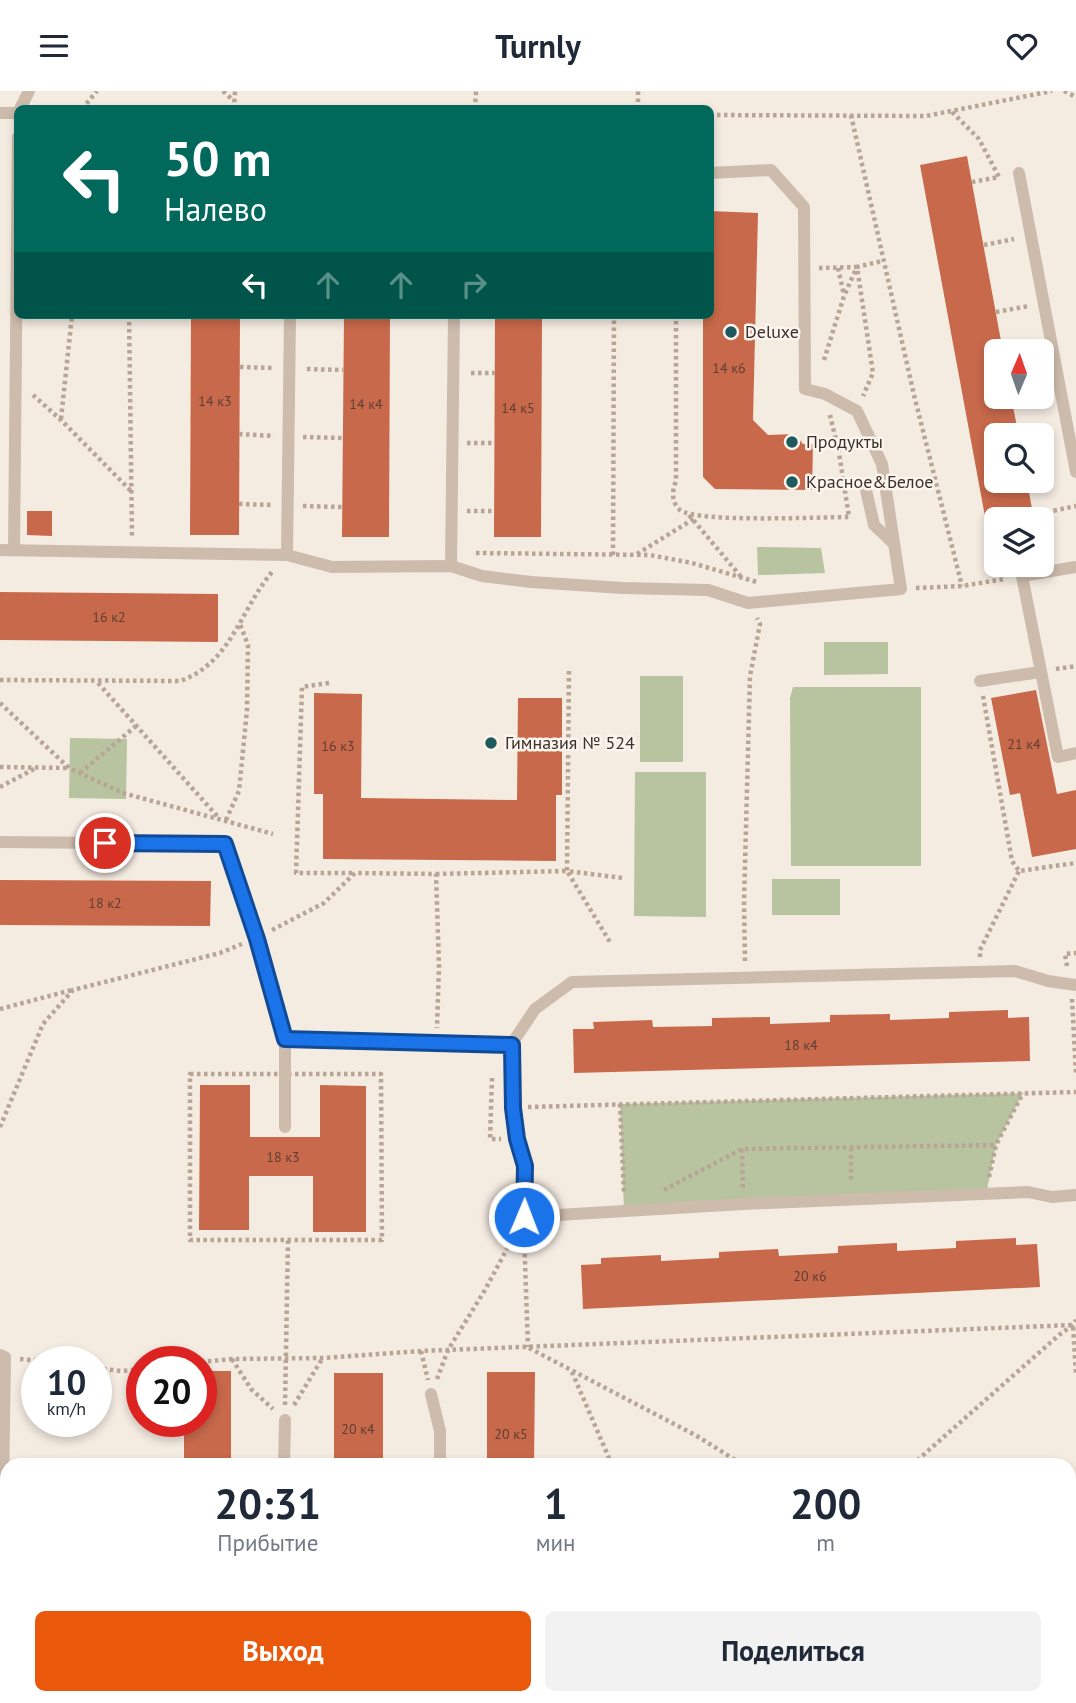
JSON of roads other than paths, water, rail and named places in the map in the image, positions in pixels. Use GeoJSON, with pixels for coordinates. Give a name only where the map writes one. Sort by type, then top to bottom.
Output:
{"type":"FeatureCollection","features":[{"type":"Feature","properties":{"kind":"lane"},"geometry":{"type":"LineString","coordinates":[[0,550],[287,555],[332,566],[452,566],[482,576],[531,582],[708,590],[748,603],[901,589],[881,464],[857,411],[825,394],[805,389],[804,207],[772,170],[714,173]]}},
{"type":"Feature","properties":{"kind":"lane"},"geometry":{"type":"LineString","coordinates":[[1019,173],[1076,473]]}},
{"type":"Feature","properties":{"kind":"lane"},"geometry":{"type":"LineString","coordinates":[[15,550],[17,319]]}},
{"type":"Feature","properties":{"kind":"lane"},"geometry":{"type":"LineString","coordinates":[[287,555],[290,319]]}},
{"type":"Feature","properties":{"kind":"lane"},"geometry":{"type":"LineString","coordinates":[[452,566],[454,319]]}},
{"type":"Feature","properties":{"kind":"lane"},"geometry":{"type":"LineString","coordinates":[[866,490],[874,525],[892,542]]}},
{"type":"Feature","properties":{"kind":"lane"},"geometry":{"type":"LineString","coordinates":[[1076,567],[1022,576],[1058,757],[1076,753]]}},
{"type":"Feature","properties":{"kind":"lane"},"geometry":{"type":"LineString","coordinates":[[980,681],[1040,672]]}},
{"type":"Feature","properties":{"kind":"lane"},"geometry":{"type":"LineString","coordinates":[[0,842],[225,844],[257,939],[285,1039],[285,1127]]}},
{"type":"Feature","properties":{"kind":"lane"},"geometry":{"type":"LineString","coordinates":[[1073,987],[1015,971],[572,982],[535,1009],[512,1045],[513,1108],[517,1139],[525,1166],[524,1217],[743,1204],[1028,1192],[1052,1197],[1076,1195]]}},
{"type":"Feature","properties":{"kind":"lane"},"geometry":{"type":"LineString","coordinates":[[285,1039],[512,1045]]}},
{"type":"Feature","properties":{"kind":"lane"},"geometry":{"type":"LineString","coordinates":[[0,1355],[5,1357],[3,1458]]}},
{"type":"Feature","properties":{"kind":"lane"},"geometry":{"type":"LineString","coordinates":[[431,1394],[440,1431],[440,1458]]}},
{"type":"Feature","properties":{"kind":"lane"},"geometry":{"type":"LineString","coordinates":[[284,1458],[285,1420]]}},
{"type":"Feature","properties":{"kind":"place","name":"Deluxe"},"geometry":{"type":"Point","coordinates":[731,332]}},
{"type":"Feature","properties":{"kind":"place","name":"Продукты"},"geometry":{"type":"Point","coordinates":[792,442]}},
{"type":"Feature","properties":{"kind":"place","name":"Красное&Белое"},"geometry":{"type":"Point","coordinates":[792,482]}},
{"type":"Feature","properties":{"kind":"place","name":"Гимназия № 524"},"geometry":{"type":"Point","coordinates":[491,743]}}]}
